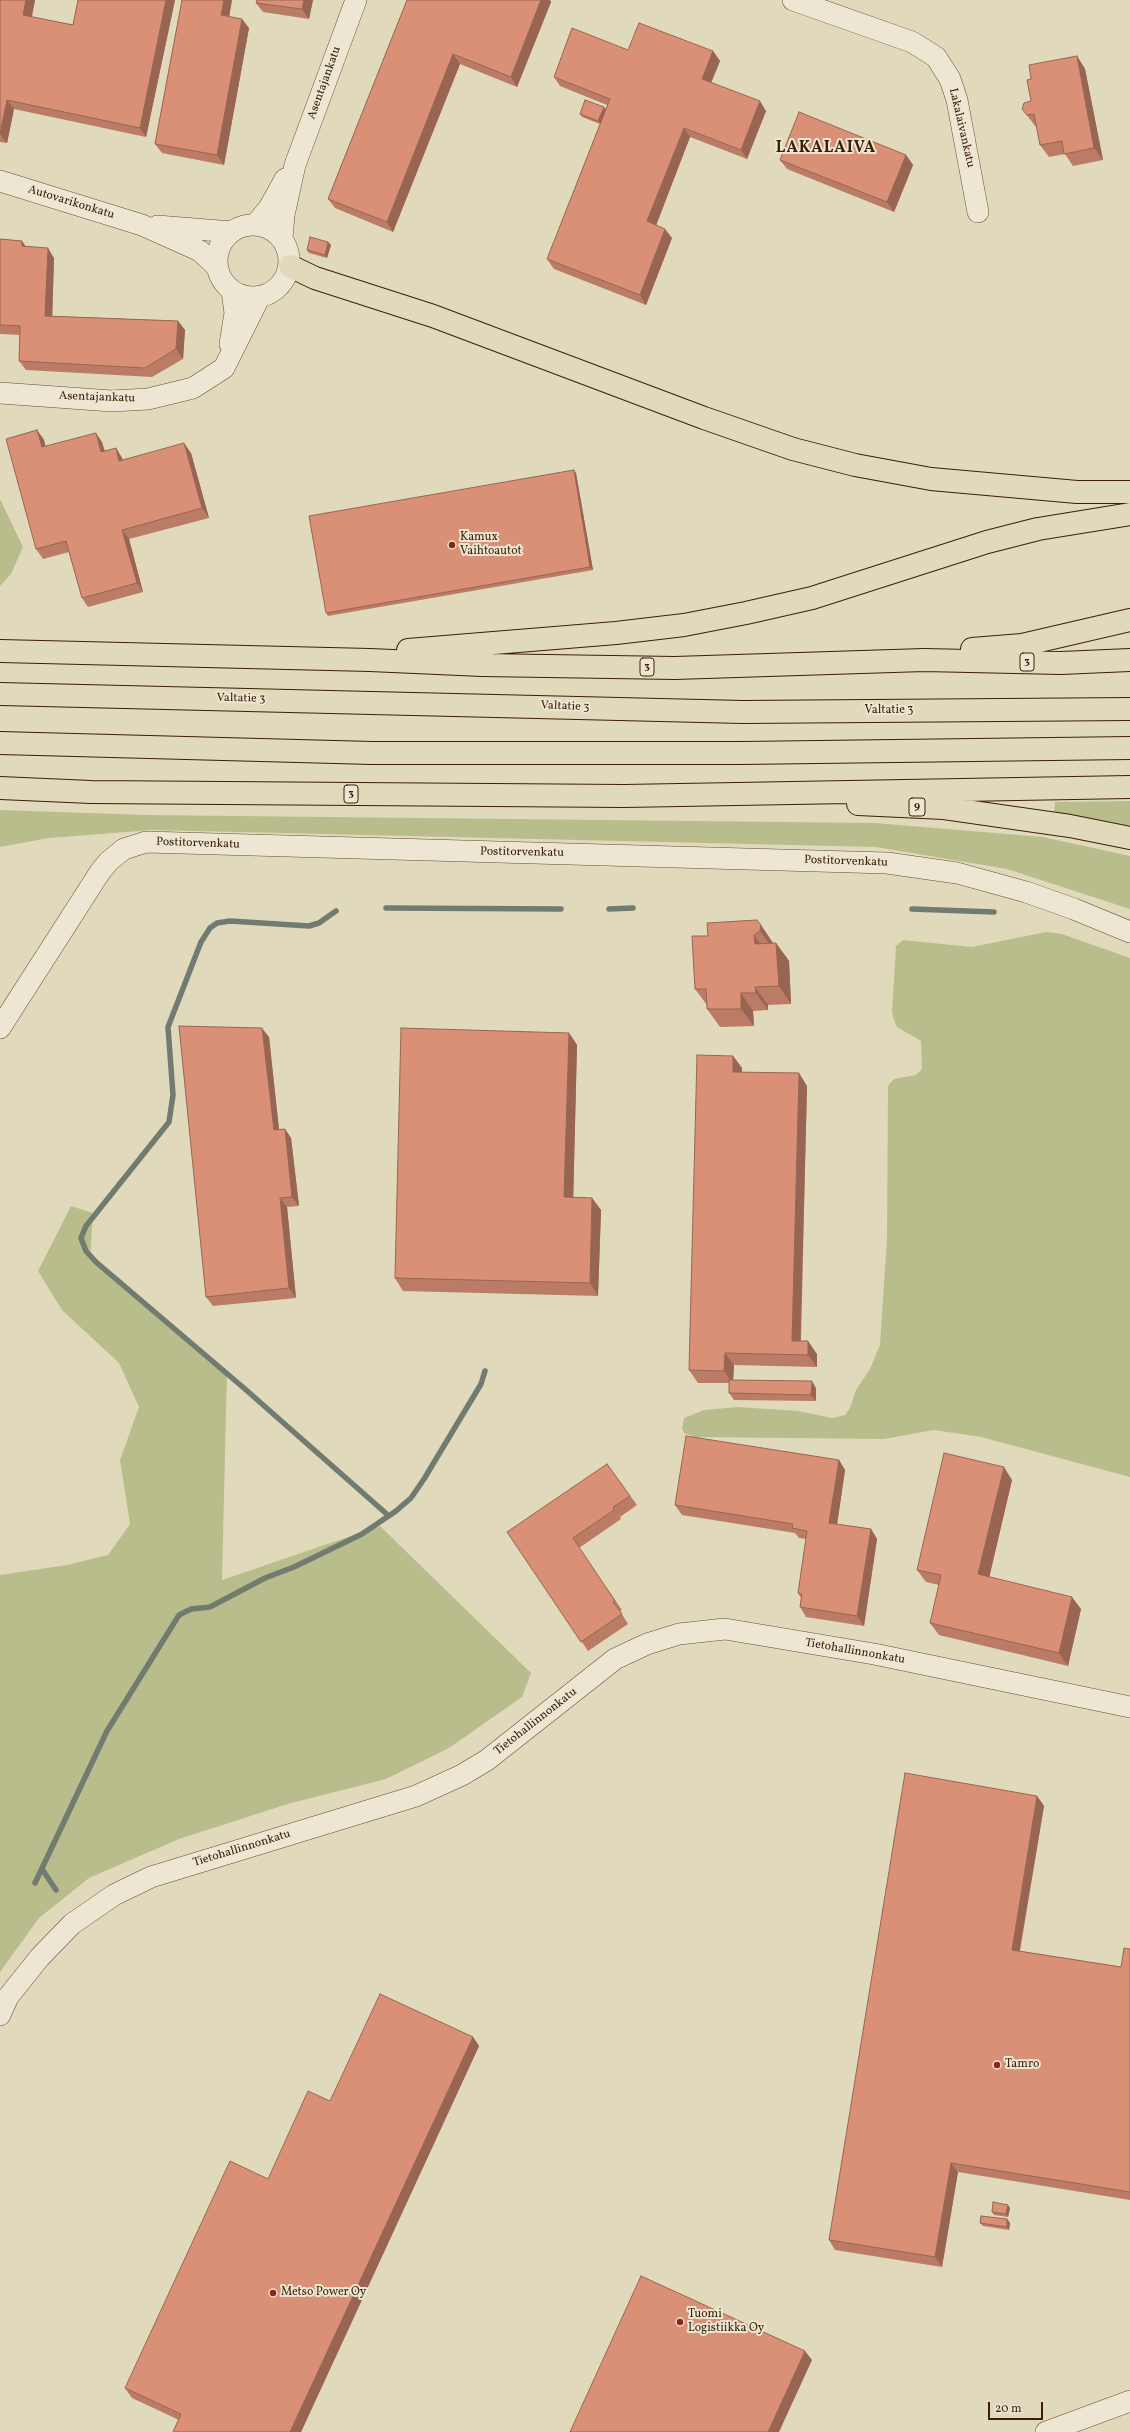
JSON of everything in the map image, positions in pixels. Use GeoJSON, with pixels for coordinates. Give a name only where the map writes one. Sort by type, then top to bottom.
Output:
{"type":"FeatureCollection","features":[{"type":"Feature","properties":{"kind":"highway"},"geometry":{"type":"LineString","coordinates":[[290,266],[315,278],[433,316],[704,418],[793,449],[855,465],[931,479],[1077,492],[1130,492]]}},
{"type":"Feature","properties":{"kind":"highway"},"geometry":{"type":"LineString","coordinates":[[370,660],[413,649],[616,633],[684,625],[738,615],[812,598],[987,542],[1038,529],[1130,514]]}},
{"type":"Feature","properties":{"kind":"highway"},"geometry":{"type":"LineString","coordinates":[[924,660],[963,650],[1022,645],[1130,620]]}},
{"type":"Feature","properties":{"kind":"highway","name":"3"},"geometry":{"type":"LineString","coordinates":[[0,651],[370,660],[482,665],[675,668],[924,660],[1061,663],[1130,660]]}},
{"type":"Feature","properties":{"kind":"highway","name":"Valtatie 3"},"geometry":{"type":"LineString","coordinates":[[0,694],[743,712],[1130,709]]}},
{"type":"Feature","properties":{"kind":"highway"},"geometry":{"type":"LineString","coordinates":[[0,743],[372,753],[740,753],[1130,748]]}},
{"type":"Feature","properties":{"kind":"highway","name":"3"},"geometry":{"type":"LineString","coordinates":[[0,788],[91,792],[624,796],[1130,787]]}},
{"type":"Feature","properties":{"kind":"highway","name":"9"},"geometry":{"type":"LineString","coordinates":[[702,794],[782,801],[944,808],[1070,826],[1130,838]]}},
{"type":"Feature","properties":{"kind":"street","name":"Asentajankatu"},"geometry":{"type":"LineString","coordinates":[[282,238],[284,215],[295,165],[356,0]]}},
{"type":"Feature","properties":{"kind":"street","name":"Lakalaivankatu"},"geometry":{"type":"LineString","coordinates":[[793,0],[912,42],[936,57],[950,79],[957,100],[978,212]]}},
{"type":"Feature","properties":{"kind":"street","name":"Asentajankatu"},"geometry":{"type":"LineString","coordinates":[[255,225],[269,208],[295,165]]}},
{"type":"Feature","properties":{"kind":"street","name":"Autovarikonkatu"},"geometry":{"type":"LineString","coordinates":[[0,181],[142,225],[200,251],[217,267]]}},
{"type":"Feature","properties":{"kind":"street","name":"Autovarikonkatu"},"geometry":{"type":"LineString","coordinates":[[142,225],[232,232]]}},
{"type":"Feature","properties":{"kind":"street"},"geometry":{"type":"LineString","coordinates":[[255,225],[273,230],[282,238],[287,247],[290,266],[288,275],[279,287],[259,298],[240,295],[232,291],[220,276],[217,267],[221,244],[232,232],[244,226],[255,225]]}},
{"type":"Feature","properties":{"kind":"street","name":"Asentajankatu"},"geometry":{"type":"LineString","coordinates":[[229,357],[234,313],[232,291]]}},
{"type":"Feature","properties":{"kind":"street","name":"Asentajankatu"},"geometry":{"type":"LineString","coordinates":[[0,394],[112,401],[148,399],[193,388],[209,380],[224,368],[259,298]]}},
{"type":"Feature","properties":{"kind":"street","name":"Postitorvenkatu"},"geometry":{"type":"LineString","coordinates":[[0,1028],[109,860],[124,849],[146,842],[895,864],[957,873],[1026,892],[1074,909],[1130,932]]}},
{"type":"Feature","properties":{"kind":"street","name":"Tietohallinnonkatu"},"geometry":{"type":"LineString","coordinates":[[0,2015],[8,1997],[40,1957],[72,1924],[114,1895],[152,1877],[416,1796],[462,1775],[487,1760],[615,1659],[647,1644],[679,1634],[725,1629],[874,1654],[1130,1707]]}},
{"type":"Feature","properties":{"kind":"street"},"geometry":{"type":"LineString","coordinates":[[1046,2432],[1130,2401]]}},
{"type":"Feature","properties":{"kind":"green space"},"geometry":{"type":"Polygon","coordinates":[[[0,499],[23,547],[11,574],[0,586],[0,499]]]}},
{"type":"Feature","properties":{"kind":"green space"},"geometry":{"type":"Polygon","coordinates":[[[1130,801],[1130,826],[1054,814],[1055,802],[1130,801]]]}},
{"type":"Feature","properties":{"kind":"green space"},"geometry":{"type":"Polygon","coordinates":[[[0,810],[146,815],[875,823],[1043,837],[1130,856],[1130,909],[1007,869],[876,847],[152,830],[49,838],[0,847],[0,810]]]}},
{"type":"Feature","properties":{"kind":"green space"},"geometry":{"type":"Polygon","coordinates":[[[1046,932],[1062,934],[1130,958],[1130,1477],[981,1437],[934,1430],[884,1439],[695,1437],[684,1433],[682,1428],[684,1418],[704,1410],[738,1407],[798,1411],[832,1418],[845,1415],[850,1408],[856,1390],[870,1369],[880,1345],[887,1238],[888,1086],[894,1079],[916,1075],[922,1069],[921,1041],[897,1027],[892,1012],[896,946],[903,940],[972,947],[1046,932]]]}},
{"type":"Feature","properties":{"kind":"green space"},"geometry":{"type":"Polygon","coordinates":[[[71,1206],[93,1213],[90,1259],[227,1372],[222,1580],[380,1526],[531,1673],[522,1697],[449,1748],[386,1779],[291,1803],[179,1839],[89,1878],[39,1918],[0,1972],[0,1575],[67,1565],[108,1555],[130,1524],[120,1460],[139,1407],[119,1363],[62,1310],[38,1271],[71,1206]]]}},
{"type":"Feature","properties":{"kind":"building"},"geometry":{"type":"Polygon","coordinates":[[[0,0],[26,0],[23,15],[73,25],[78,0],[166,0],[140,128],[7,100],[0,134],[0,0]]]}},
{"type":"Feature","properties":{"kind":"building"},"geometry":{"type":"Polygon","coordinates":[[[182,0],[224,0],[221,15],[242,19],[217,155],[155,144],[182,0]]]}},
{"type":"Feature","properties":{"kind":"building"},"geometry":{"type":"Polygon","coordinates":[[[257,0],[304,0],[302,9],[256,3],[257,0]]]}},
{"type":"Feature","properties":{"kind":"building"},"geometry":{"type":"Polygon","coordinates":[[[407,0],[541,0],[511,77],[453,54],[387,222],[328,199],[407,0]]]}},
{"type":"Feature","properties":{"kind":"building"},"geometry":{"type":"Polygon","coordinates":[[[639,23],[713,51],[702,79],[760,101],[741,150],[684,128],[647,221],[665,229],[640,295],[547,259],[610,99],[554,77],[572,28],[628,50],[639,23]]]}},
{"type":"Feature","properties":{"kind":"building"},"geometry":{"type":"Polygon","coordinates":[[[1077,56],[1094,148],[1064,154],[1062,141],[1040,145],[1034,114],[1027,115],[1022,109],[1024,103],[1031,101],[1027,80],[1031,79],[1029,65],[1077,56]]]}},
{"type":"Feature","properties":{"kind":"building"},"geometry":{"type":"Polygon","coordinates":[[[585,100],[604,107],[598,121],[580,114],[585,100]]]}},
{"type":"Feature","properties":{"kind":"building"},"geometry":{"type":"Polygon","coordinates":[[[799,112],[906,155],[887,202],[780,160],[799,112]]]}},
{"type":"Feature","properties":{"kind":"building"},"geometry":{"type":"Polygon","coordinates":[[[310,237],[328,242],[325,255],[307,250],[310,237]]]}},
{"type":"Feature","properties":{"kind":"building"},"geometry":{"type":"Polygon","coordinates":[[[0,239],[22,241],[22,246],[48,248],[45,316],[178,321],[176,349],[145,368],[19,361],[20,326],[0,325],[0,239]]]}},
{"type":"Feature","properties":{"kind":"building"},"geometry":{"type":"Polygon","coordinates":[[[37,430],[42,447],[96,433],[101,452],[116,448],[119,461],[184,443],[202,508],[122,530],[137,583],[82,598],[66,541],[36,549],[6,439],[37,430]]]}},
{"type":"Feature","properties":{"kind":"building","name":"Kamux Vaihtoautot"},"geometry":{"type":"Polygon","coordinates":[[[574,470],[590,567],[326,613],[309,516],[574,470]]]}},
{"type":"Feature","properties":{"kind":"building"},"geometry":{"type":"Polygon","coordinates":[[[757,920],[761,925],[760,931],[754,935],[755,944],[776,943],[779,986],[755,987],[756,993],[741,993],[741,1009],[707,1009],[706,989],[695,989],[692,936],[708,936],[707,923],[757,920]]]}},
{"type":"Feature","properties":{"kind":"building"},"geometry":{"type":"Polygon","coordinates":[[[179,1026],[262,1028],[274,1130],[285,1129],[292,1197],[280,1198],[289,1288],[206,1297],[179,1026]]]}},
{"type":"Feature","properties":{"kind":"building"},"geometry":{"type":"Polygon","coordinates":[[[401,1028],[569,1033],[564,1197],[592,1198],[590,1283],[395,1278],[401,1028]]]}},
{"type":"Feature","properties":{"kind":"building"},"geometry":{"type":"Polygon","coordinates":[[[697,1055],[733,1056],[733,1072],[799,1073],[792,1341],[808,1341],[808,1355],[725,1353],[724,1371],[689,1370],[697,1055]]]}},
{"type":"Feature","properties":{"kind":"building"},"geometry":{"type":"Polygon","coordinates":[[[729,1380],[812,1381],[811,1395],[729,1393],[729,1380]]]}},
{"type":"Feature","properties":{"kind":"building"},"geometry":{"type":"Polygon","coordinates":[[[686,1436],[839,1460],[829,1523],[871,1529],[857,1616],[800,1607],[802,1594],[798,1593],[807,1531],[792,1528],[793,1524],[675,1505],[686,1436]]]}},
{"type":"Feature","properties":{"kind":"building"},"geometry":{"type":"Polygon","coordinates":[[[944,1453],[1004,1467],[978,1574],[1072,1597],[1059,1653],[930,1623],[941,1575],[917,1570],[944,1453]]]}},
{"type":"Feature","properties":{"kind":"building"},"geometry":{"type":"Polygon","coordinates":[[[607,1464],[630,1496],[613,1507],[614,1510],[573,1538],[622,1614],[581,1642],[507,1532],[607,1464]]]}},
{"type":"Feature","properties":{"kind":"building","name":"Tamro"},"geometry":{"type":"Polygon","coordinates":[[[905,1773],[1037,1796],[1012,1950],[1121,1967],[1124,1948],[1130,1949],[1130,2192],[951,2163],[935,2257],[829,2240],[905,1773]]]}},
{"type":"Feature","properties":{"kind":"building","name":"Metso Power Oy"},"geometry":{"type":"Polygon","coordinates":[[[380,1994],[473,2037],[290,2432],[173,2432],[181,2414],[125,2388],[230,2161],[268,2179],[308,2091],[330,2101],[380,1994]]]}},
{"type":"Feature","properties":{"kind":"building"},"geometry":{"type":"Polygon","coordinates":[[[993,2202],[1008,2205],[1006,2214],[992,2212],[993,2202]]]}},
{"type":"Feature","properties":{"kind":"building"},"geometry":{"type":"Polygon","coordinates":[[[981,2216],[1007,2219],[1007,2227],[980,2223],[981,2216]]]}},
{"type":"Feature","properties":{"kind":"building","name":"Tuomi Logistiikka Oy"},"geometry":{"type":"Polygon","coordinates":[[[641,2276],[805,2351],[768,2432],[570,2432],[641,2276]]]}},
{"type":"Feature","properties":{"kind":"waterway"},"geometry":{"type":"LineString","coordinates":[[386,908],[561,909]]}},
{"type":"Feature","properties":{"kind":"waterway"},"geometry":{"type":"LineString","coordinates":[[609,909],[633,908]]}},
{"type":"Feature","properties":{"kind":"waterway"},"geometry":{"type":"LineString","coordinates":[[912,909],[994,912]]}},
{"type":"Feature","properties":{"kind":"waterway"},"geometry":{"type":"LineString","coordinates":[[336,911],[319,923],[309,926],[230,921],[217,923],[210,928],[201,942],[168,1027],[173,1095],[169,1122],[86,1226],[81,1238],[86,1251],[96,1262],[245,1389],[389,1516]]}},
{"type":"Feature","properties":{"kind":"waterway"},"geometry":{"type":"LineString","coordinates":[[35,1883],[107,1731],[179,1615],[191,1609],[210,1607],[265,1578],[294,1567],[362,1534],[396,1511],[411,1498],[424,1479],[481,1384],[485,1371]]}},
{"type":"Feature","properties":{"kind":"waterway"},"geometry":{"type":"LineString","coordinates":[[42,1869],[56,1890]]}},
{"type":"Feature","properties":{"kind":"place","name":"Kamux Vaihtoautot"},"geometry":{"type":"Point","coordinates":[452,545]}},
{"type":"Feature","properties":{"kind":"place","name":"Tamro"},"geometry":{"type":"Point","coordinates":[997,2065]}},
{"type":"Feature","properties":{"kind":"place","name":"Metso Power Oy"},"geometry":{"type":"Point","coordinates":[273,2293]}},
{"type":"Feature","properties":{"kind":"place","name":"Tuomi Logistiikka Oy"},"geometry":{"type":"Point","coordinates":[680,2322]}},
{"type":"Feature","properties":{"kind":"district","name":"LAKALAIVA"},"geometry":{"type":"Point","coordinates":[826,149]}}]}
